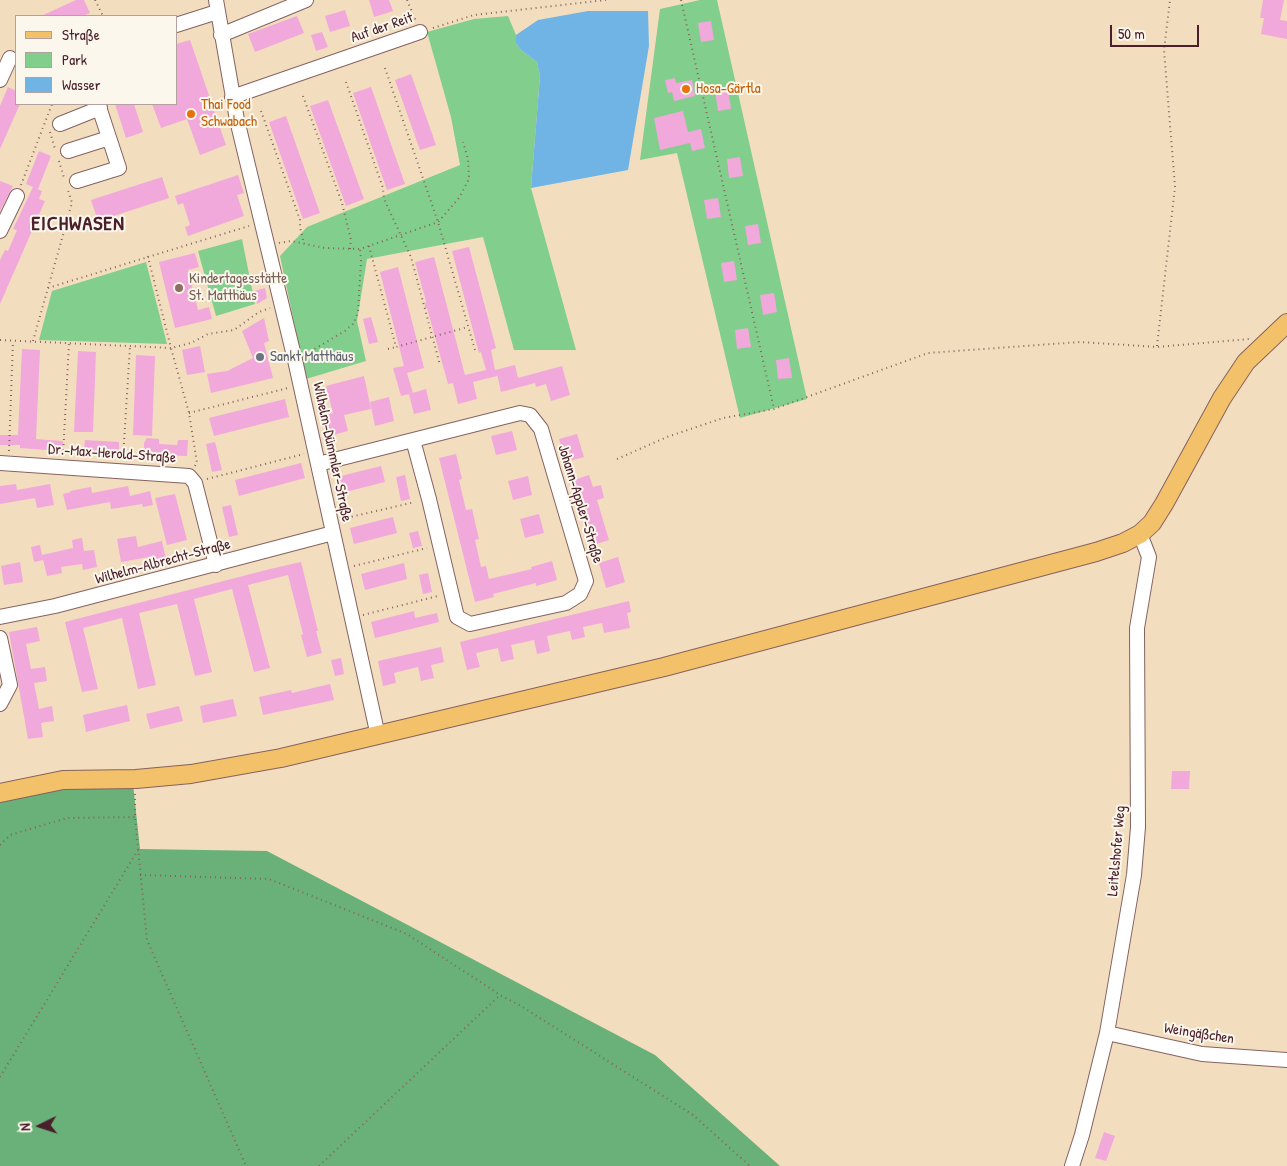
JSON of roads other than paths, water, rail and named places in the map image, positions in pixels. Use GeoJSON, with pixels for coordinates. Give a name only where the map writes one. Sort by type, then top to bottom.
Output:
{"type":"FeatureCollection","features":[{"type":"Feature","properties":{"kind":"main road"},"geometry":{"type":"LineString","coordinates":[[0,793],[63,780],[136,779],[192,774],[281,758],[664,667],[1096,552],[1123,543],[1140,534],[1152,523],[1222,398],[1246,362],[1287,323]]}},
{"type":"Feature","properties":{"kind":"street"},"geometry":{"type":"LineString","coordinates":[[221,35],[306,0]]}},
{"type":"Feature","properties":{"kind":"street"},"geometry":{"type":"LineString","coordinates":[[178,24],[217,6]]}},
{"type":"Feature","properties":{"kind":"street","name":"Wilhelm-Dümmler-Straße"},"geometry":{"type":"LineString","coordinates":[[217,6],[232,97],[260,222],[296,360],[378,736]]}},
{"type":"Feature","properties":{"kind":"street","name":"Auf der Reit"},"geometry":{"type":"LineString","coordinates":[[232,97],[420,32]]}},
{"type":"Feature","properties":{"kind":"street"},"geometry":{"type":"LineString","coordinates":[[0,80],[9,57]]}},
{"type":"Feature","properties":{"kind":"street"},"geometry":{"type":"LineString","coordinates":[[60,124],[99,106],[119,168],[77,181]]}},
{"type":"Feature","properties":{"kind":"street"},"geometry":{"type":"LineString","coordinates":[[68,151],[109,138]]}},
{"type":"Feature","properties":{"kind":"street"},"geometry":{"type":"LineString","coordinates":[[1,225],[16,196]]}},
{"type":"Feature","properties":{"kind":"street","name":"Johann-Appler-Straße"},"geometry":{"type":"LineString","coordinates":[[317,458],[414,440],[520,413],[530,414],[540,429],[586,581],[580,594],[566,602],[470,624],[457,617],[414,440]]}},
{"type":"Feature","properties":{"kind":"street","name":"Dr.-Max-Herold-Straße"},"geometry":{"type":"LineString","coordinates":[[4,463],[122,471],[192,479],[216,565]]}},
{"type":"Feature","properties":{"kind":"street","name":"Wilhelm-Albrecht-Straße"},"geometry":{"type":"LineString","coordinates":[[0,617],[56,606],[216,565],[332,527]]}},
{"type":"Feature","properties":{"kind":"street","name":"Leitelshofer Weg"},"geometry":{"type":"LineString","coordinates":[[1072,1166],[1082,1135],[1107,1033],[1134,875],[1138,827],[1137,628],[1148,557],[1140,534]]}},
{"type":"Feature","properties":{"kind":"street"},"geometry":{"type":"LineString","coordinates":[[0,638],[10,685],[0,704]]}},
{"type":"Feature","properties":{"kind":"street","name":"Weingäßchen"},"geometry":{"type":"LineString","coordinates":[[1107,1033],[1202,1054],[1287,1060]]}},
{"type":"Feature","properties":{"kind":"water"},"geometry":{"type":"Polygon","coordinates":[[[588,11],[648,11],[649,46],[628,170],[531,188],[540,76],[537,62],[521,50],[516,43],[516,35],[538,20],[588,11]]]}},
{"type":"Feature","properties":{"kind":"place","name":"Hosa-Gärtla"},"geometry":{"type":"Point","coordinates":[686,89]}},
{"type":"Feature","properties":{"kind":"place","name":"Thai Food Schwabach"},"geometry":{"type":"Point","coordinates":[191,114]}},
{"type":"Feature","properties":{"kind":"place","name":"Kindertagesstätte St. Matthäus"},"geometry":{"type":"Point","coordinates":[179,288]}},
{"type":"Feature","properties":{"kind":"place","name":"Sankt Matthäus"},"geometry":{"type":"Point","coordinates":[260,357]}},
{"type":"Feature","properties":{"kind":"district","name":"EICHWASEN"},"geometry":{"type":"Point","coordinates":[78,225]}}]}
